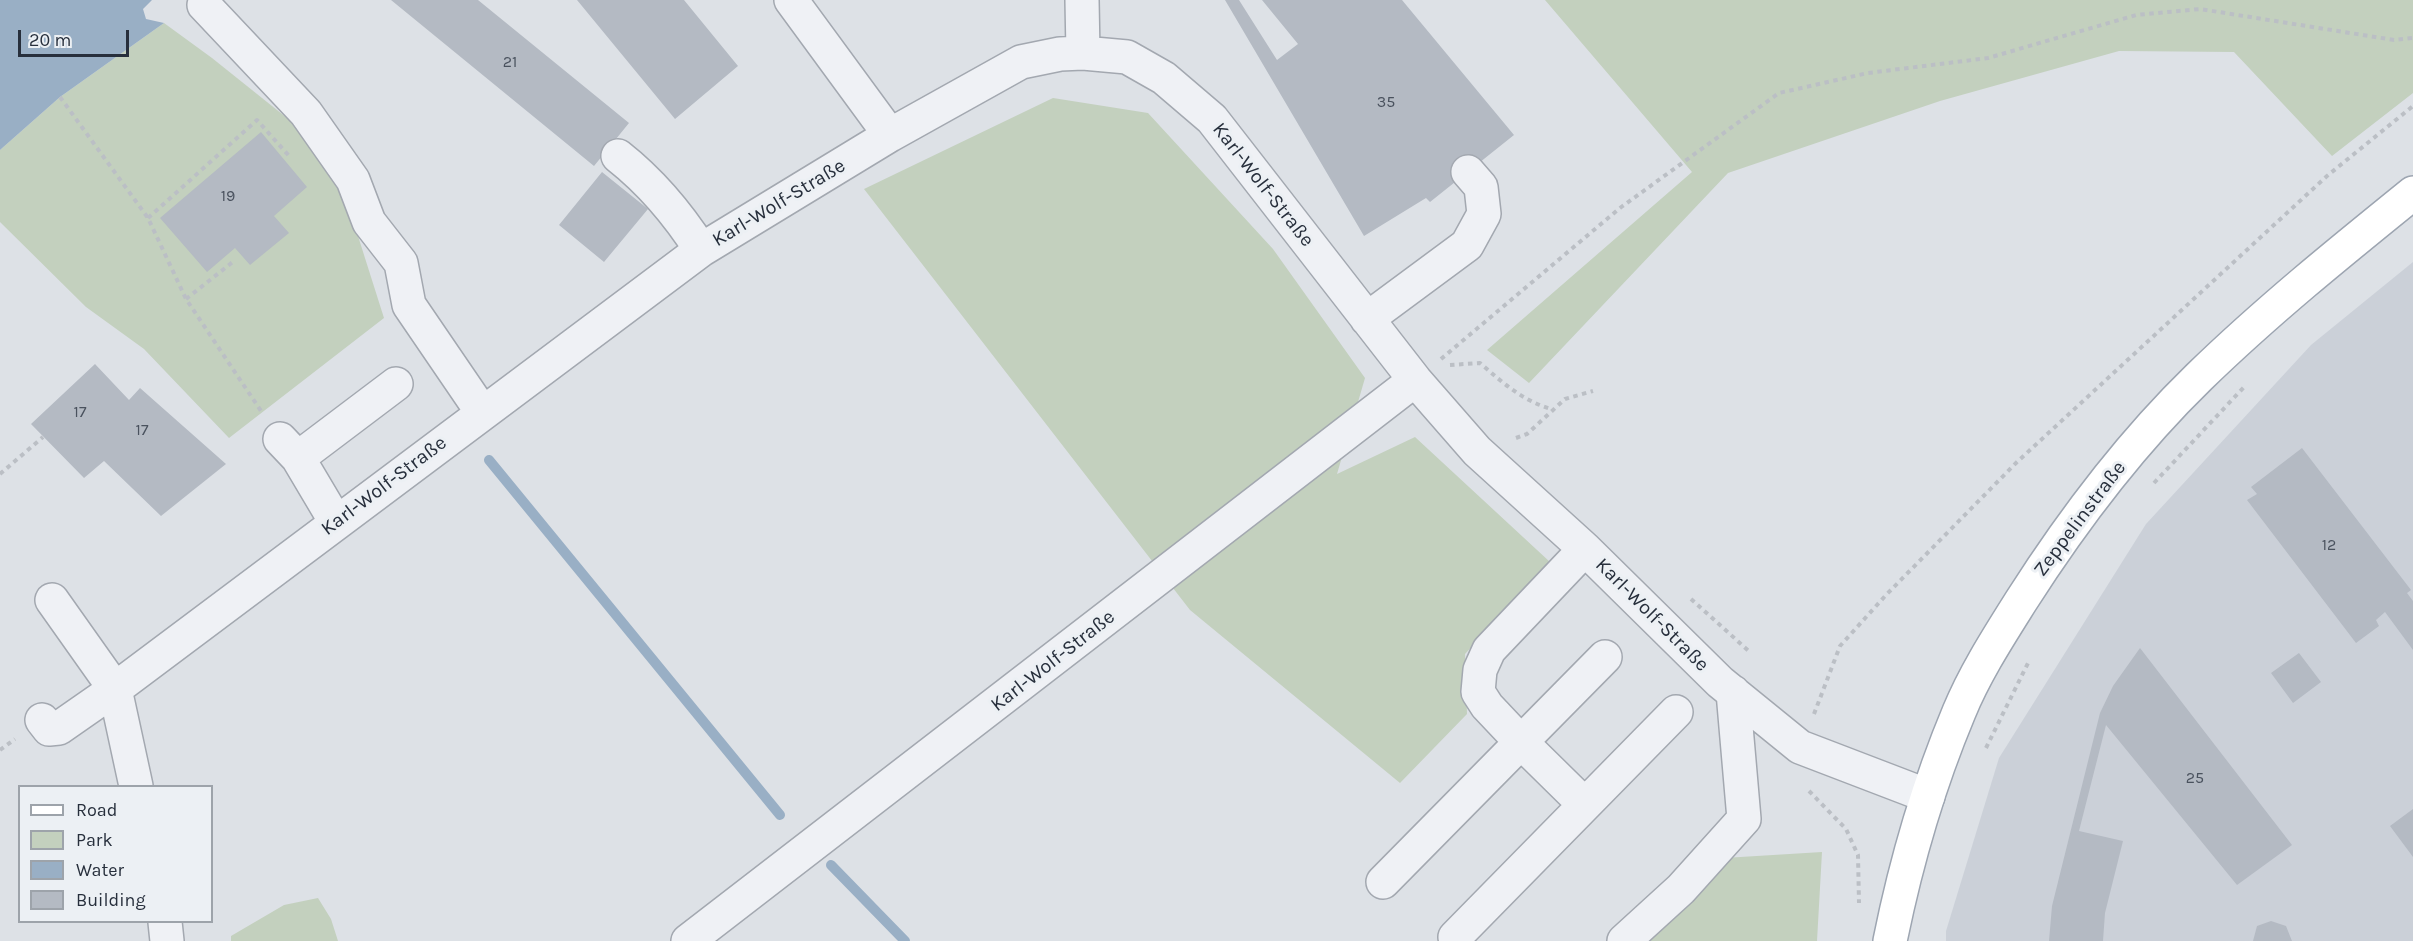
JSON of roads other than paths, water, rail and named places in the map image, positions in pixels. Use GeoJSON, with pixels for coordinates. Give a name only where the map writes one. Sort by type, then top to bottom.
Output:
{"type":"FeatureCollection","features":[{"type":"Feature","properties":{"kind":"main road","name":"Zeppelinstraße"},"geometry":{"type":"LineString","coordinates":[[1890,941],[1903,876],[1928,796],[1960,710],[2001,633],[2048,560],[2094,496],[2143,435],[2198,377],[2295,289],[2413,193]]}},
{"type":"Feature","properties":{"kind":"street"},"geometry":{"type":"LineString","coordinates":[[791,0],[890,135]]}},
{"type":"Feature","properties":{"kind":"street"},"geometry":{"type":"LineString","coordinates":[[1082,0],[1083,53]]}},
{"type":"Feature","properties":{"kind":"street"},"geometry":{"type":"LineString","coordinates":[[204,5],[306,113],[353,180],[369,222],[401,263],[409,305],[482,412]]}},
{"type":"Feature","properties":{"kind":"street","name":"Karl-Wolf-Straße"},"geometry":{"type":"LineString","coordinates":[[42,720],[49,729],[59,728],[115,689],[701,250],[890,135],[1021,63],[1060,54],[1083,53],[1127,57],[1164,78],[1212,119],[1415,380],[1477,451],[1585,549],[1720,682],[1800,747],[1928,796]]}},
{"type":"Feature","properties":{"kind":"street"},"geometry":{"type":"LineString","coordinates":[[618,156],[645,177],[701,250]]}},
{"type":"Feature","properties":{"kind":"street"},"geometry":{"type":"LineString","coordinates":[[1367,319],[1467,245],[1484,214],[1481,187],[1468,172]]}},
{"type":"Feature","properties":{"kind":"street","name":"Karl-Wolf-Straße"},"geometry":{"type":"LineString","coordinates":[[688,941],[1415,380]]}},
{"type":"Feature","properties":{"kind":"street"},"geometry":{"type":"LineString","coordinates":[[336,522],[289,448],[396,384]]}},
{"type":"Feature","properties":{"kind":"street"},"geometry":{"type":"LineString","coordinates":[[1584,804],[1521,742],[1487,706],[1478,692],[1480,670],[1489,650],[1585,549]]}},
{"type":"Feature","properties":{"kind":"street"},"geometry":{"type":"LineString","coordinates":[[52,600],[115,689],[136,785]]}},
{"type":"Feature","properties":{"kind":"street"},"geometry":{"type":"LineString","coordinates":[[1383,882],[1605,657]]}},
{"type":"Feature","properties":{"kind":"street"},"geometry":{"type":"LineString","coordinates":[[1624,941],[1681,889],[1744,819],[1733,692]]}},
{"type":"Feature","properties":{"kind":"street"},"geometry":{"type":"LineString","coordinates":[[1455,937],[1676,712]]}},
{"type":"Feature","properties":{"kind":"street"},"geometry":{"type":"LineString","coordinates":[[165,923],[168,941]]}},
{"type":"Feature","properties":{"kind":"water"},"geometry":{"type":"Polygon","coordinates":[[[0,0],[152,0],[143,9],[146,19],[164,23],[60,97],[0,150],[0,0]]]}},
{"type":"Feature","properties":{"kind":"waterway"},"geometry":{"type":"LineString","coordinates":[[489,460],[780,815]]}},
{"type":"Feature","properties":{"kind":"waterway"},"geometry":{"type":"LineString","coordinates":[[831,865],[905,941]]}}]}
